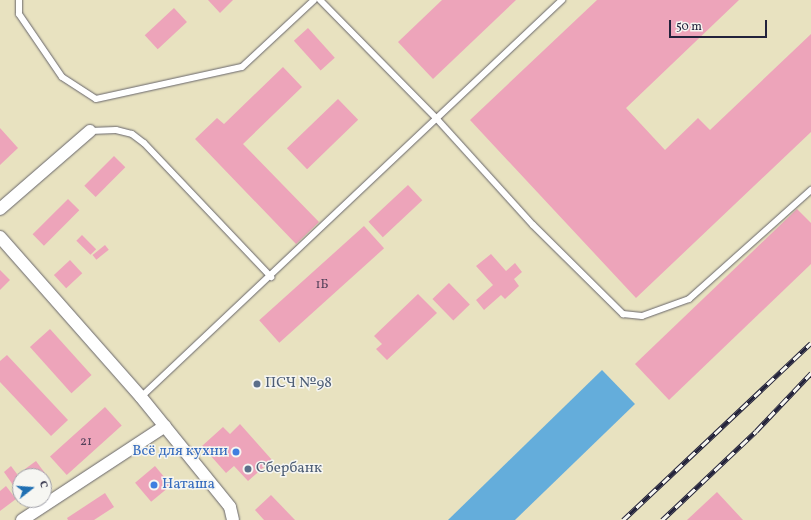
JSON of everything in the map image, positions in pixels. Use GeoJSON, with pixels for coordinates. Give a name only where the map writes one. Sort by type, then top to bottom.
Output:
{"type":"FeatureCollection","features":[{"type":"Feature","properties":{"kind":"street"},"geometry":{"type":"LineString","coordinates":[[0,209],[90,131]]}},
{"type":"Feature","properties":{"kind":"street"},"geometry":{"type":"LineString","coordinates":[[0,237],[141,396],[230,508],[234,520]]}},
{"type":"Feature","properties":{"kind":"street"},"geometry":{"type":"LineString","coordinates":[[22,520],[165,426]]}},
{"type":"Feature","properties":{"kind":"lane"},"geometry":{"type":"LineString","coordinates":[[19,0],[19,14],[62,77],[96,99],[242,67],[314,0]]}},
{"type":"Feature","properties":{"kind":"lane"},"geometry":{"type":"LineString","coordinates":[[320,0],[436,118],[534,225],[623,314],[642,316],[689,299],[811,190]]}},
{"type":"Feature","properties":{"kind":"lane"},"geometry":{"type":"LineString","coordinates":[[141,396],[270,277],[562,0]]}},
{"type":"Feature","properties":{"kind":"lane"},"geometry":{"type":"LineString","coordinates":[[90,131],[116,130],[132,134],[144,143],[270,277]]}},
{"type":"Feature","properties":{"kind":"water"},"geometry":{"type":"Polygon","coordinates":[[[602,370],[635,404],[515,520],[448,520],[602,370]]]}},
{"type":"Feature","properties":{"kind":"building"},"geometry":{"type":"Polygon","coordinates":[[[208,0],[233,0],[220,13],[208,0]]]}},
{"type":"Feature","properties":{"kind":"building"},"geometry":{"type":"Polygon","coordinates":[[[442,0],[516,0],[433,79],[398,42],[442,0]]]}},
{"type":"Feature","properties":{"kind":"building"},"geometry":{"type":"Polygon","coordinates":[[[597,0],[739,0],[626,108],[665,150],[698,118],[710,130],[811,34],[811,132],[636,298],[470,120],[597,0]]]}},
{"type":"Feature","properties":{"kind":"building"},"geometry":{"type":"Polygon","coordinates":[[[174,8],[187,22],[158,49],[145,35],[174,8]]]}},
{"type":"Feature","properties":{"kind":"building"},"geometry":{"type":"Polygon","coordinates":[[[308,28],[335,58],[321,70],[294,41],[308,28]]]}},
{"type":"Feature","properties":{"kind":"building"},"geometry":{"type":"Polygon","coordinates":[[[283,67],[302,87],[243,144],[319,222],[296,244],[195,139],[217,118],[224,124],[283,67]]]}},
{"type":"Feature","properties":{"kind":"building"},"geometry":{"type":"Polygon","coordinates":[[[338,99],[358,120],[307,169],[287,148],[338,99]]]}},
{"type":"Feature","properties":{"kind":"building"},"geometry":{"type":"Polygon","coordinates":[[[0,128],[18,148],[0,165],[0,128]]]}},
{"type":"Feature","properties":{"kind":"building"},"geometry":{"type":"Polygon","coordinates":[[[114,156],[125,167],[96,197],[84,186],[114,156]]]}},
{"type":"Feature","properties":{"kind":"building"},"geometry":{"type":"Polygon","coordinates":[[[408,185],[422,200],[383,237],[369,222],[408,185]]]}},
{"type":"Feature","properties":{"kind":"building"},"geometry":{"type":"Polygon","coordinates":[[[68,199],[79,210],[44,246],[33,234],[68,199]]]}},
{"type":"Feature","properties":{"kind":"building"},"geometry":{"type":"Polygon","coordinates":[[[797,209],[811,223],[811,264],[669,400],[635,364],[797,209]]]}},
{"type":"Feature","properties":{"kind":"building"},"geometry":{"type":"Polygon","coordinates":[[[364,226],[384,248],[279,343],[259,320],[364,226]]]}},
{"type":"Feature","properties":{"kind":"building"},"geometry":{"type":"Polygon","coordinates":[[[82,235],[96,249],[90,255],[76,241],[82,235]]]}},
{"type":"Feature","properties":{"kind":"building"},"geometry":{"type":"Polygon","coordinates":[[[105,245],[109,250],[96,260],[93,255],[105,245]]]}},
{"type":"Feature","properties":{"kind":"building"},"geometry":{"type":"Polygon","coordinates":[[[491,254],[506,271],[515,263],[522,272],[514,279],[519,286],[505,299],[501,295],[484,310],[476,300],[493,285],[476,266],[491,254]]]}},
{"type":"Feature","properties":{"kind":"building"},"geometry":{"type":"Polygon","coordinates":[[[70,260],[82,273],[66,288],[54,275],[70,260]]]}},
{"type":"Feature","properties":{"kind":"building"},"geometry":{"type":"Polygon","coordinates":[[[0,270],[10,280],[0,290],[0,270]]]}},
{"type":"Feature","properties":{"kind":"building"},"geometry":{"type":"Polygon","coordinates":[[[449,283],[470,305],[453,321],[432,299],[449,283]]]}},
{"type":"Feature","properties":{"kind":"building"},"geometry":{"type":"Polygon","coordinates":[[[418,294],[437,313],[387,360],[376,349],[382,344],[374,336],[418,294]]]}},
{"type":"Feature","properties":{"kind":"building"},"geometry":{"type":"Polygon","coordinates":[[[50,329],[91,375],[71,393],[30,347],[50,329]]]}},
{"type":"Feature","properties":{"kind":"building"},"geometry":{"type":"Polygon","coordinates":[[[7,355],[68,420],[51,436],[0,382],[0,361],[7,355]]]}},
{"type":"Feature","properties":{"kind":"building"},"geometry":{"type":"Polygon","coordinates":[[[105,407],[122,426],[67,475],[50,457],[105,407]]]}},
{"type":"Feature","properties":{"kind":"building"},"geometry":{"type":"Polygon","coordinates":[[[240,424],[272,460],[248,481],[234,466],[226,473],[202,446],[223,427],[230,434],[240,424]]]}},
{"type":"Feature","properties":{"kind":"building"},"geometry":{"type":"Polygon","coordinates":[[[36,461],[41,468],[26,468],[36,461]]]}},
{"type":"Feature","properties":{"kind":"building"},"geometry":{"type":"Polygon","coordinates":[[[11,466],[12,468],[12,484],[4,472],[11,466]]]}},
{"type":"Feature","properties":{"kind":"building"},"geometry":{"type":"Polygon","coordinates":[[[155,466],[171,485],[151,502],[135,483],[155,466]]]}},
{"type":"Feature","properties":{"kind":"building"},"geometry":{"type":"Polygon","coordinates":[[[6,486],[12,494],[12,502],[0,511],[0,491],[6,486]]]}},
{"type":"Feature","properties":{"kind":"building"},"geometry":{"type":"Polygon","coordinates":[[[717,492],[743,520],[687,520],[717,492]]]}},
{"type":"Feature","properties":{"kind":"building"},"geometry":{"type":"Polygon","coordinates":[[[105,493],[114,507],[94,520],[68,520],[67,518],[105,493]]]}},
{"type":"Feature","properties":{"kind":"building"},"geometry":{"type":"Polygon","coordinates":[[[271,495],[295,520],[264,520],[255,510],[271,495]]]}},
{"type":"Feature","properties":{"kind":"railway"},"geometry":{"type":"LineString","coordinates":[[623,520],[811,343]]}},
{"type":"Feature","properties":{"kind":"railway"},"geometry":{"type":"LineString","coordinates":[[662,520],[756,431],[811,373]]}},
{"type":"Feature","properties":{"kind":"place","name":"ПСЧ №98"},"geometry":{"type":"Point","coordinates":[257,384]}},
{"type":"Feature","properties":{"kind":"place","name":"Всё для кухни"},"geometry":{"type":"Point","coordinates":[236,452]}},
{"type":"Feature","properties":{"kind":"place","name":"Сбербанк"},"geometry":{"type":"Point","coordinates":[248,469]}},
{"type":"Feature","properties":{"kind":"place","name":"Наташа"},"geometry":{"type":"Point","coordinates":[154,485]}}]}
